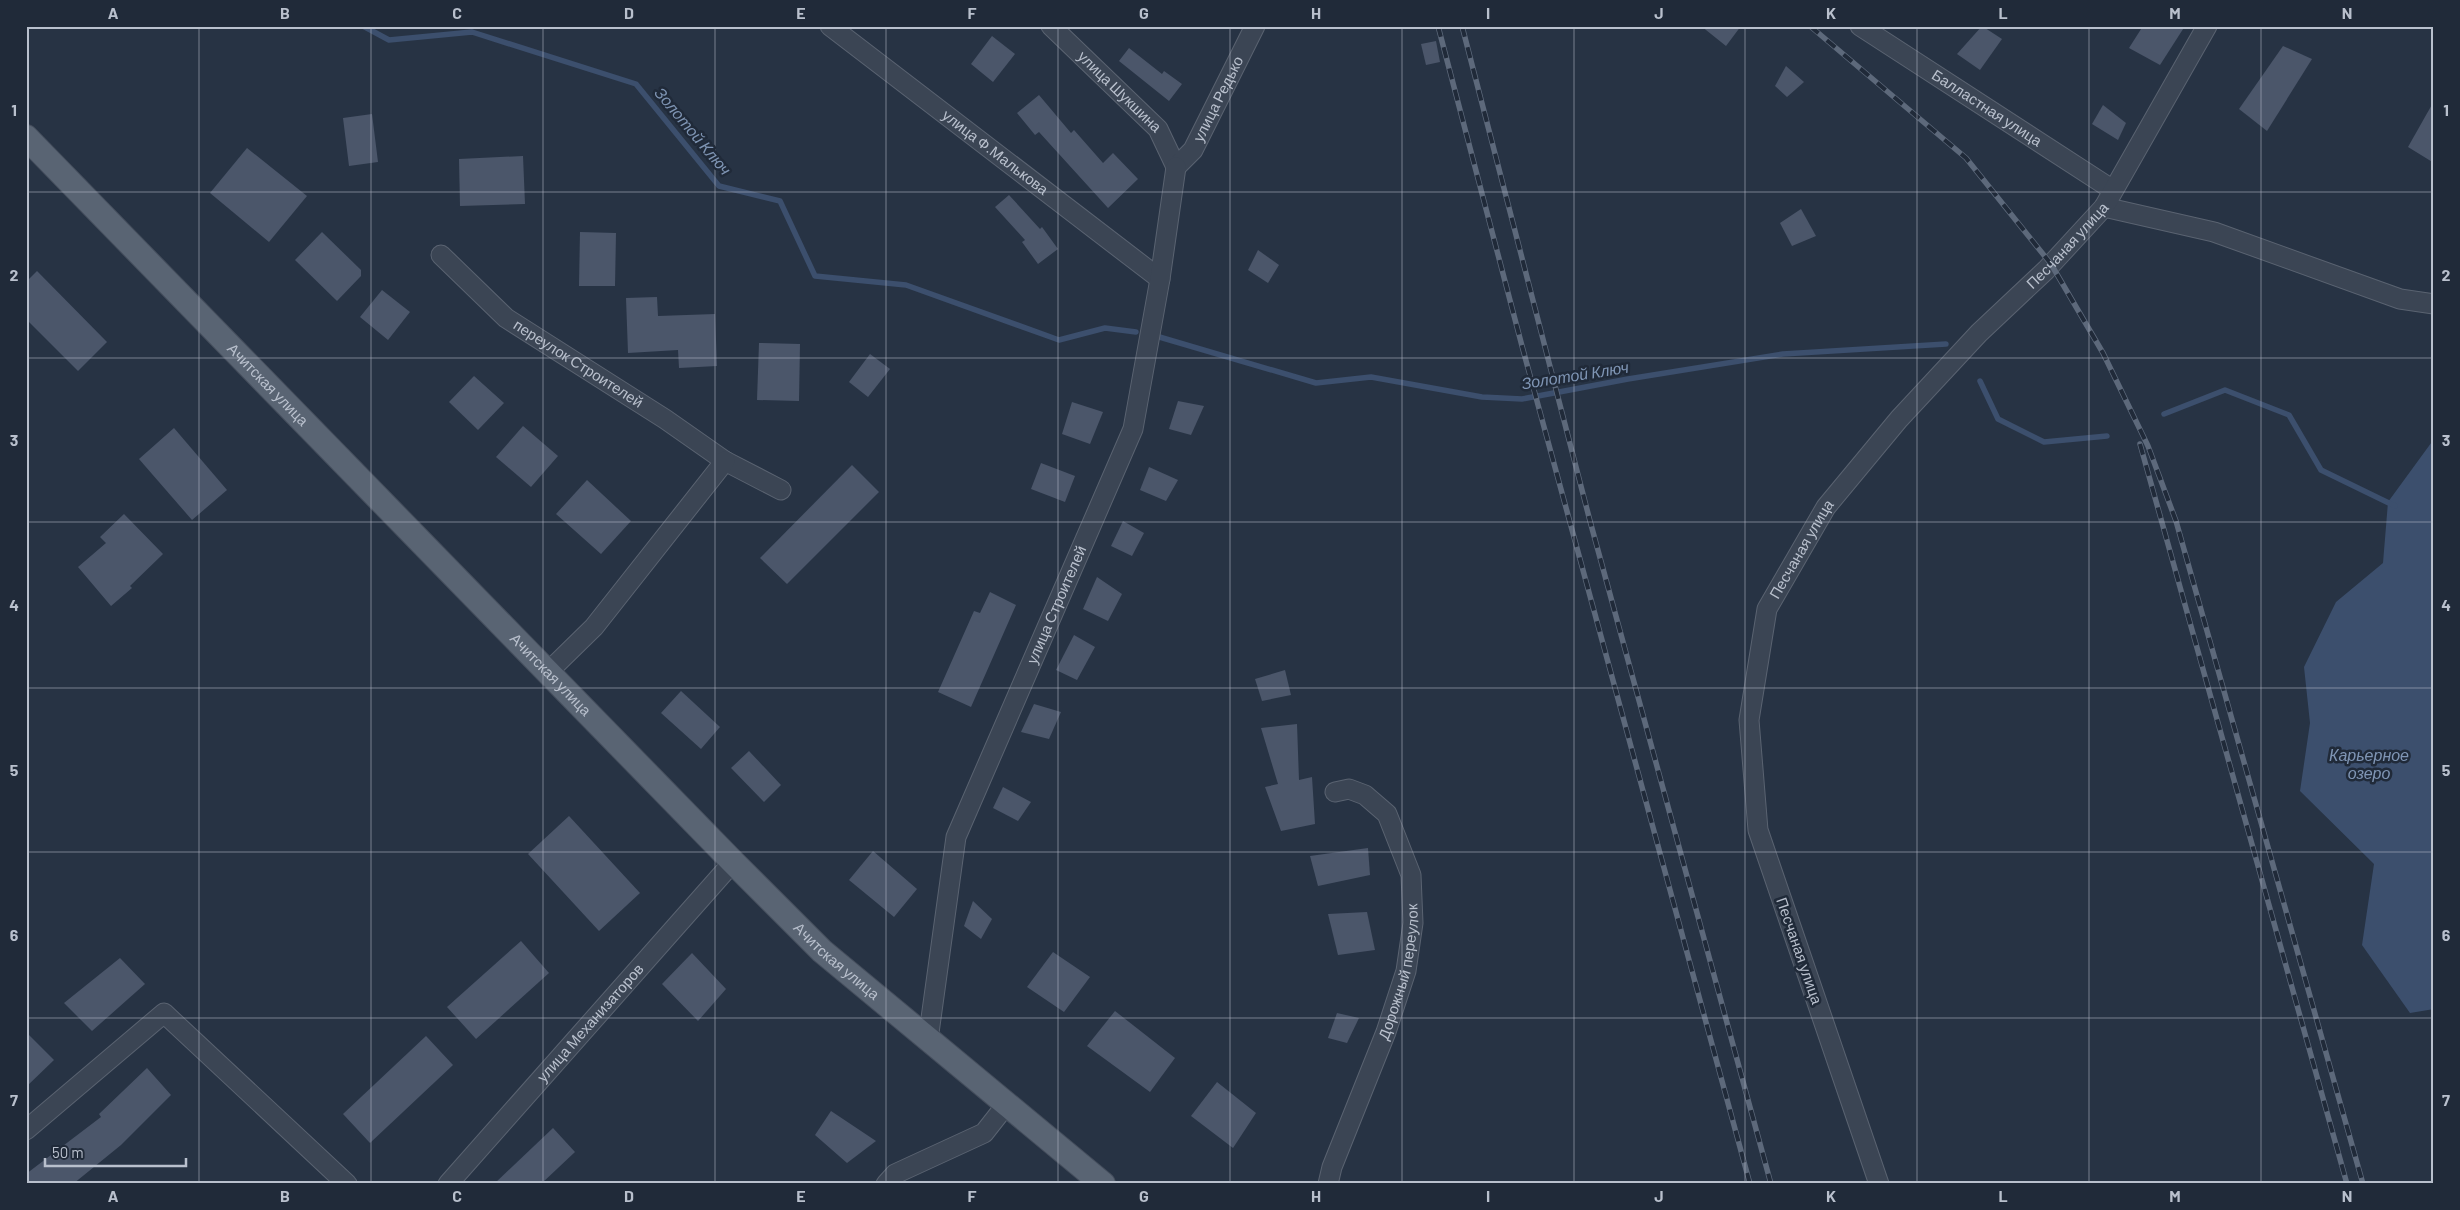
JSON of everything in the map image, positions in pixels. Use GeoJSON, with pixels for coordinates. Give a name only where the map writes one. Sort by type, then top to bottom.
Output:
{"type":"FeatureCollection","features":[{"type":"Feature","properties":{"kind":"main road","name":"Ачитская улица"},"geometry":{"type":"LineString","coordinates":[[26,136],[822,951],[1006,1106],[1103,1184]]}},
{"type":"Feature","properties":{"kind":"street","name":"улица Ф.Малькова"},"geometry":{"type":"LineString","coordinates":[[830,26],[1160,279]]}},
{"type":"Feature","properties":{"kind":"street","name":"улица Шукшина"},"geometry":{"type":"LineString","coordinates":[[1051,26],[1158,129],[1176,167]]}},
{"type":"Feature","properties":{"kind":"street","name":"улица Редько"},"geometry":{"type":"LineString","coordinates":[[1176,167],[1193,150],[1255,26]]}},
{"type":"Feature","properties":{"kind":"street","name":"Балластная улица"},"geometry":{"type":"LineString","coordinates":[[1860,26],[2113,190]]}},
{"type":"Feature","properties":{"kind":"street","name":"Песчаная улица"},"geometry":{"type":"LineString","coordinates":[[1879,1184],[1758,830],[1749,720],[1767,609],[1826,507],[1898,419],[1979,333],[2046,270],[2104,207],[2207,26]]}},
{"type":"Feature","properties":{"kind":"street","name":"улица Строителей"},"geometry":{"type":"LineString","coordinates":[[928,1040],[956,837],[1132,429],[1160,279],[1176,167]]}},
{"type":"Feature","properties":{"kind":"street"},"geometry":{"type":"LineString","coordinates":[[2104,207],[2214,232],[2400,300],[2434,304]]}},
{"type":"Feature","properties":{"kind":"street","name":"переулок Строителей"},"geometry":{"type":"LineString","coordinates":[[441,255],[506,318],[665,419],[725,461],[782,490]]}},
{"type":"Feature","properties":{"kind":"street"},"geometry":{"type":"LineString","coordinates":[[548,672],[594,627],[725,461]]}},
{"type":"Feature","properties":{"kind":"street","name":"Дорожный переулок"},"geometry":{"type":"LineString","coordinates":[[1328,1184],[1332,1167],[1386,1032],[1406,972],[1413,923],[1411,875],[1387,814],[1365,795],[1349,789],[1336,792]]}},
{"type":"Feature","properties":{"kind":"street","name":"улица Механизаторов"},"geometry":{"type":"LineString","coordinates":[[448,1184],[733,862]]}},
{"type":"Feature","properties":{"kind":"street"},"geometry":{"type":"LineString","coordinates":[[26,1130],[164,1013],[347,1184]]}},
{"type":"Feature","properties":{"kind":"street"},"geometry":{"type":"LineString","coordinates":[[886,1184],[895,1174],[984,1133],[1006,1106]]}},
{"type":"Feature","properties":{"kind":"water","name":"Карьерное озеро"},"geometry":{"type":"Polygon","coordinates":[[[2434,439],[2434,1009],[2410,1013],[2362,945],[2374,864],[2300,791],[2310,723],[2304,667],[2336,602],[2383,563],[2388,502],[2434,439]]]}},
{"type":"Feature","properties":{"kind":"building"},"geometry":{"type":"Polygon","coordinates":[[[1701,26],[1741,26],[1726,46],[1701,26]]]}},
{"type":"Feature","properties":{"kind":"building"},"geometry":{"type":"Polygon","coordinates":[[[1982,26],[2002,39],[1980,70],[1957,54],[1982,26]]]}},
{"type":"Feature","properties":{"kind":"building"},"geometry":{"type":"Polygon","coordinates":[[[2143,26],[2185,26],[2160,65],[2129,48],[2143,26]]]}},
{"type":"Feature","properties":{"kind":"building"},"geometry":{"type":"Polygon","coordinates":[[[992,36],[1015,54],[993,82],[971,64],[992,36]]]}},
{"type":"Feature","properties":{"kind":"building"},"geometry":{"type":"Polygon","coordinates":[[[1436,41],[1440,62],[1426,65],[1421,44],[1436,41]]]}},
{"type":"Feature","properties":{"kind":"building"},"geometry":{"type":"Polygon","coordinates":[[[2283,46],[2312,59],[2267,131],[2239,109],[2283,46]]]}},
{"type":"Feature","properties":{"kind":"building"},"geometry":{"type":"Polygon","coordinates":[[[1129,48],[1162,74],[1164,71],[1182,84],[1169,101],[1119,61],[1129,48]]]}},
{"type":"Feature","properties":{"kind":"building"},"geometry":{"type":"Polygon","coordinates":[[[1786,66],[1804,82],[1787,97],[1775,86],[1786,66]]]}},
{"type":"Feature","properties":{"kind":"building"},"geometry":{"type":"Polygon","coordinates":[[[1039,95],[1071,133],[1074,130],[1103,163],[1113,153],[1138,179],[1108,208],[1039,132],[1035,135],[1017,113],[1039,95]]]}},
{"type":"Feature","properties":{"kind":"building"},"geometry":{"type":"Polygon","coordinates":[[[2434,101],[2434,163],[2408,147],[2434,101]]]}},
{"type":"Feature","properties":{"kind":"building"},"geometry":{"type":"Polygon","coordinates":[[[2103,105],[2126,123],[2118,140],[2092,124],[2103,105]]]}},
{"type":"Feature","properties":{"kind":"building"},"geometry":{"type":"Polygon","coordinates":[[[372,114],[378,162],[349,166],[343,118],[372,114]]]}},
{"type":"Feature","properties":{"kind":"building"},"geometry":{"type":"Polygon","coordinates":[[[247,148],[307,196],[269,242],[210,193],[247,148]]]}},
{"type":"Feature","properties":{"kind":"building"},"geometry":{"type":"Polygon","coordinates":[[[523,156],[525,204],[460,206],[459,159],[523,156]]]}},
{"type":"Feature","properties":{"kind":"building"},"geometry":{"type":"Polygon","coordinates":[[[1009,195],[1040,229],[1042,227],[1058,249],[1038,264],[1022,242],[1025,240],[995,207],[1009,195]]]}},
{"type":"Feature","properties":{"kind":"building"},"geometry":{"type":"Polygon","coordinates":[[[1801,209],[1816,236],[1792,246],[1780,223],[1801,209]]]}},
{"type":"Feature","properties":{"kind":"building"},"geometry":{"type":"Polygon","coordinates":[[[322,232],[361,270],[361,276],[337,301],[295,260],[322,232]]]}},
{"type":"Feature","properties":{"kind":"building"},"geometry":{"type":"Polygon","coordinates":[[[580,232],[616,233],[615,286],[579,286],[580,232]]]}},
{"type":"Feature","properties":{"kind":"building"},"geometry":{"type":"Polygon","coordinates":[[[1258,250],[1279,265],[1268,283],[1248,270],[1258,250]]]}},
{"type":"Feature","properties":{"kind":"building"},"geometry":{"type":"Polygon","coordinates":[[[37,271],[107,342],[78,371],[26,319],[26,282],[37,271]]]}},
{"type":"Feature","properties":{"kind":"building"},"geometry":{"type":"Polygon","coordinates":[[[382,290],[410,312],[388,340],[360,317],[382,290]]]}},
{"type":"Feature","properties":{"kind":"building"},"geometry":{"type":"Polygon","coordinates":[[[657,297],[658,316],[715,314],[717,366],[679,368],[678,350],[628,353],[626,298],[657,297]]]}},
{"type":"Feature","properties":{"kind":"building"},"geometry":{"type":"Polygon","coordinates":[[[759,343],[800,344],[799,401],[757,400],[759,343]]]}},
{"type":"Feature","properties":{"kind":"building"},"geometry":{"type":"Polygon","coordinates":[[[870,354],[890,369],[868,397],[849,382],[870,354]]]}},
{"type":"Feature","properties":{"kind":"building"},"geometry":{"type":"Polygon","coordinates":[[[474,376],[504,403],[478,430],[449,402],[474,376]]]}},
{"type":"Feature","properties":{"kind":"building"},"geometry":{"type":"Polygon","coordinates":[[[1178,401],[1204,406],[1191,435],[1169,429],[1178,401]]]}},
{"type":"Feature","properties":{"kind":"building"},"geometry":{"type":"Polygon","coordinates":[[[1072,402],[1103,412],[1090,444],[1062,434],[1072,402]]]}},
{"type":"Feature","properties":{"kind":"building"},"geometry":{"type":"Polygon","coordinates":[[[523,426],[558,456],[531,487],[496,457],[523,426]]]}},
{"type":"Feature","properties":{"kind":"building"},"geometry":{"type":"Polygon","coordinates":[[[174,428],[227,490],[192,520],[139,459],[174,428]]]}},
{"type":"Feature","properties":{"kind":"building"},"geometry":{"type":"Polygon","coordinates":[[[1041,463],[1075,476],[1065,502],[1031,489],[1041,463]]]}},
{"type":"Feature","properties":{"kind":"building"},"geometry":{"type":"Polygon","coordinates":[[[852,465],[879,492],[787,584],[760,558],[852,465]]]}},
{"type":"Feature","properties":{"kind":"building"},"geometry":{"type":"Polygon","coordinates":[[[1149,467],[1178,480],[1166,501],[1140,490],[1149,467]]]}},
{"type":"Feature","properties":{"kind":"building"},"geometry":{"type":"Polygon","coordinates":[[[587,480],[631,521],[601,554],[556,514],[587,480]]]}},
{"type":"Feature","properties":{"kind":"building"},"geometry":{"type":"Polygon","coordinates":[[[124,514],[163,554],[130,586],[132,588],[111,606],[78,567],[106,543],[100,537],[124,514]]]}},
{"type":"Feature","properties":{"kind":"building"},"geometry":{"type":"Polygon","coordinates":[[[1123,521],[1144,533],[1132,556],[1111,546],[1123,521]]]}},
{"type":"Feature","properties":{"kind":"building"},"geometry":{"type":"Polygon","coordinates":[[[1097,577],[1122,594],[1108,621],[1083,609],[1097,577]]]}},
{"type":"Feature","properties":{"kind":"building"},"geometry":{"type":"Polygon","coordinates":[[[990,592],[1016,605],[971,707],[938,692],[974,611],[980,613],[990,592]]]}},
{"type":"Feature","properties":{"kind":"building"},"geometry":{"type":"Polygon","coordinates":[[[1074,635],[1095,647],[1077,680],[1056,670],[1074,635]]]}},
{"type":"Feature","properties":{"kind":"building"},"geometry":{"type":"Polygon","coordinates":[[[1285,670],[1291,695],[1262,701],[1255,679],[1285,670]]]}},
{"type":"Feature","properties":{"kind":"building"},"geometry":{"type":"Polygon","coordinates":[[[681,691],[720,727],[701,749],[661,713],[681,691]]]}},
{"type":"Feature","properties":{"kind":"building"},"geometry":{"type":"Polygon","coordinates":[[[1034,704],[1061,712],[1049,739],[1021,732],[1034,704]]]}},
{"type":"Feature","properties":{"kind":"building"},"geometry":{"type":"Polygon","coordinates":[[[1297,724],[1299,780],[1312,777],[1315,824],[1281,831],[1265,787],[1278,784],[1261,728],[1297,724]]]}},
{"type":"Feature","properties":{"kind":"building"},"geometry":{"type":"Polygon","coordinates":[[[749,751],[781,785],[764,802],[731,768],[749,751]]]}},
{"type":"Feature","properties":{"kind":"building"},"geometry":{"type":"Polygon","coordinates":[[[1003,787],[1031,802],[1018,821],[993,808],[1003,787]]]}},
{"type":"Feature","properties":{"kind":"building"},"geometry":{"type":"Polygon","coordinates":[[[569,816],[640,893],[599,931],[528,854],[569,816]]]}},
{"type":"Feature","properties":{"kind":"building"},"geometry":{"type":"Polygon","coordinates":[[[1368,848],[1370,875],[1318,886],[1310,856],[1368,848]]]}},
{"type":"Feature","properties":{"kind":"building"},"geometry":{"type":"Polygon","coordinates":[[[873,851],[917,889],[894,917],[849,880],[873,851]]]}},
{"type":"Feature","properties":{"kind":"building"},"geometry":{"type":"Polygon","coordinates":[[[973,901],[992,919],[981,939],[964,926],[973,901]]]}},
{"type":"Feature","properties":{"kind":"building"},"geometry":{"type":"Polygon","coordinates":[[[1367,912],[1375,950],[1338,955],[1328,914],[1367,912]]]}},
{"type":"Feature","properties":{"kind":"building"},"geometry":{"type":"Polygon","coordinates":[[[521,941],[549,973],[476,1039],[447,1007],[521,941]]]}},
{"type":"Feature","properties":{"kind":"building"},"geometry":{"type":"Polygon","coordinates":[[[1053,952],[1090,977],[1064,1012],[1027,987],[1053,952]]]}},
{"type":"Feature","properties":{"kind":"building"},"geometry":{"type":"Polygon","coordinates":[[[692,953],[726,989],[698,1021],[662,984],[692,953]]]}},
{"type":"Feature","properties":{"kind":"building"},"geometry":{"type":"Polygon","coordinates":[[[120,958],[145,984],[92,1031],[64,1003],[120,958]]]}},
{"type":"Feature","properties":{"kind":"building"},"geometry":{"type":"Polygon","coordinates":[[[1115,1011],[1175,1058],[1150,1092],[1087,1046],[1115,1011]]]}},
{"type":"Feature","properties":{"kind":"building"},"geometry":{"type":"Polygon","coordinates":[[[1337,1013],[1359,1018],[1347,1043],[1328,1038],[1337,1013]]]}},
{"type":"Feature","properties":{"kind":"building"},"geometry":{"type":"Polygon","coordinates":[[[26,1032],[54,1060],[26,1087],[26,1032]]]}},
{"type":"Feature","properties":{"kind":"building"},"geometry":{"type":"Polygon","coordinates":[[[426,1036],[453,1065],[370,1143],[343,1114],[426,1036]]]}},
{"type":"Feature","properties":{"kind":"building"},"geometry":{"type":"Polygon","coordinates":[[[147,1068],[171,1095],[121,1145],[73,1184],[26,1184],[26,1174],[101,1117],[99,1114],[147,1068]]]}},
{"type":"Feature","properties":{"kind":"building"},"geometry":{"type":"Polygon","coordinates":[[[1217,1082],[1256,1113],[1233,1148],[1191,1116],[1217,1082]]]}},
{"type":"Feature","properties":{"kind":"building"},"geometry":{"type":"Polygon","coordinates":[[[831,1111],[876,1141],[847,1163],[815,1135],[831,1111]]]}},
{"type":"Feature","properties":{"kind":"building"},"geometry":{"type":"Polygon","coordinates":[[[553,1128],[575,1152],[541,1184],[494,1184],[553,1128]]]}},
{"type":"Feature","properties":{"kind":"waterway","name":"Золотой Ключ"},"geometry":{"type":"LineString","coordinates":[[363,26],[389,40],[472,32],[636,84],[719,186],[780,201],[815,276],[906,285],[1059,340],[1105,328],[1136,332]]}},
{"type":"Feature","properties":{"kind":"waterway","name":"Золотой Ключ"},"geometry":{"type":"LineString","coordinates":[[1156,336],[1316,383],[1371,377],[1482,397],[1522,399],[1628,379],[1783,354],[1946,344]]}},
{"type":"Feature","properties":{"kind":"waterway","name":"Золотой Ключ"},"geometry":{"type":"LineString","coordinates":[[1980,381],[1998,419],[2044,442],[2107,436]]}},
{"type":"Feature","properties":{"kind":"waterway","name":"Золотой Ключ"},"geometry":{"type":"LineString","coordinates":[[2164,414],[2225,390],[2289,415],[2321,470],[2395,506]]}},
{"type":"Feature","properties":{"kind":"railway"},"geometry":{"type":"LineString","coordinates":[[1438,26],[1522,346],[1750,1184]]}},
{"type":"Feature","properties":{"kind":"railway"},"geometry":{"type":"LineString","coordinates":[[1462,26],[1590,521],[1771,1184]]}},
{"type":"Feature","properties":{"kind":"railway"},"geometry":{"type":"LineString","coordinates":[[1810,26],[1966,158],[2051,264],[2103,353],[2148,446],[2176,521],[2363,1184]]}},
{"type":"Feature","properties":{"kind":"railway"},"geometry":{"type":"LineString","coordinates":[[2140,444],[2347,1184]]}}]}
